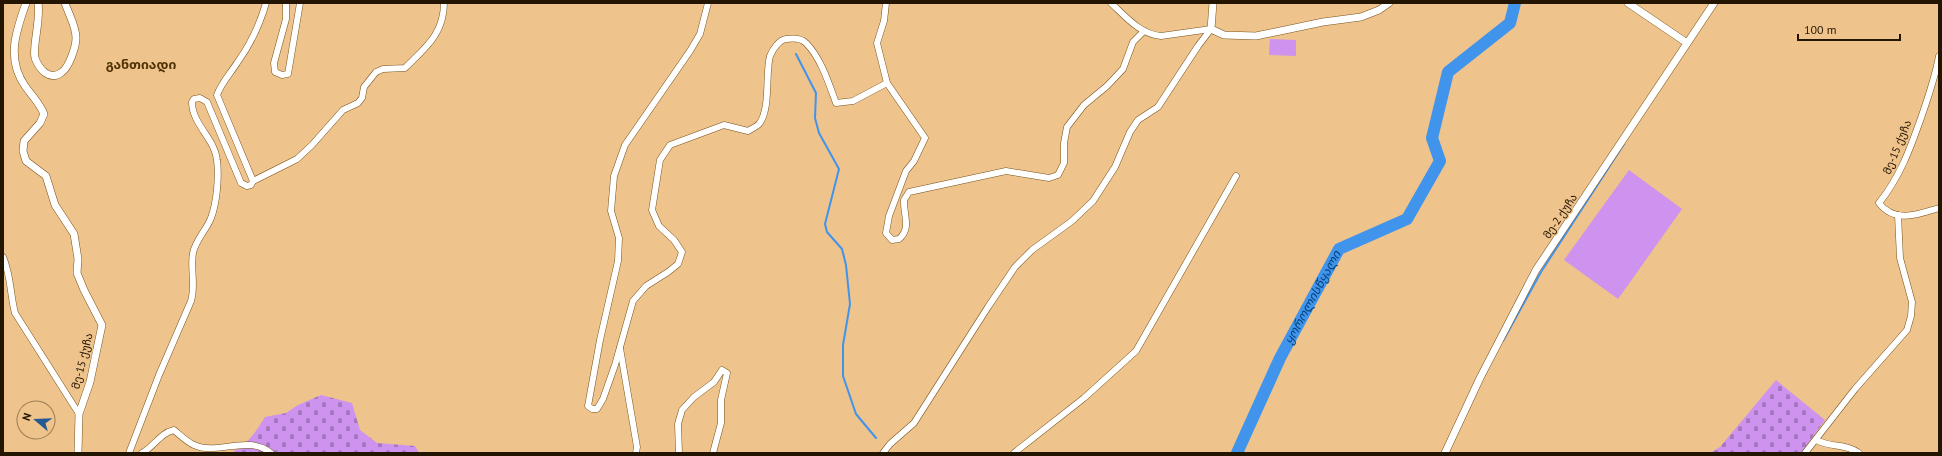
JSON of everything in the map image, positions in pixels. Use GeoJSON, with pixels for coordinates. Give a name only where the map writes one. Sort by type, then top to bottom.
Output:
{"type":"FeatureCollection","features":[{"type":"Feature","properties":{"kind":"street","name":"მე-15 ქუჩა"},"geometry":{"type":"LineString","coordinates":[[26,3],[15,37],[13,50],[14,63],[25,87],[40,103],[44,114],[40,123],[24,141],[24,157],[31,166],[46,176],[55,205],[72,228],[78,259],[77,273],[102,325],[90,382],[79,414],[80,434],[78,453]]}},
{"type":"Feature","properties":{"kind":"street"},"geometry":{"type":"LineString","coordinates":[[38,3],[39,18],[34,56],[39,69],[47,74],[56,76],[67,66],[76,40],[74,26],[66,3]]}},
{"type":"Feature","properties":{"kind":"street"},"geometry":{"type":"LineString","coordinates":[[253,182],[217,94],[221,84],[238,62],[261,21],[266,3]]}},
{"type":"Feature","properties":{"kind":"street"},"geometry":{"type":"LineString","coordinates":[[286,3],[286,19],[274,63],[275,72],[282,75],[288,74],[300,3]]}},
{"type":"Feature","properties":{"kind":"street"},"geometry":{"type":"LineString","coordinates":[[130,453],[159,375],[191,301],[194,290],[191,264],[194,250],[211,218],[214,204],[217,159],[194,112],[192,102],[194,99],[204,99],[211,109],[241,183],[247,186],[251,185],[253,182],[297,159],[312,145],[343,110],[358,103],[362,98],[364,87],[376,72],[383,69],[404,68],[440,29],[444,17],[444,3]]}},
{"type":"Feature","properties":{"kind":"street"},"geometry":{"type":"LineString","coordinates":[[708,3],[700,34],[690,51],[625,145],[614,176],[611,212],[619,238],[618,261],[598,348],[588,406],[592,409],[597,408],[603,399],[632,301],[646,286],[678,264],[682,252],[674,240],[659,226],[652,210],[660,160],[670,145],[724,125],[748,131],[759,124],[764,110],[770,56],[777,44],[784,39],[795,38],[806,43],[824,71],[836,103],[853,101],[887,83]]}},
{"type":"Feature","properties":{"kind":"street"},"geometry":{"type":"LineString","coordinates":[[886,3],[884,21],[878,43],[887,83],[925,138],[914,161],[906,171],[889,216],[886,233],[892,240],[899,239],[906,230],[907,224],[904,200],[909,192],[1006,171],[1049,178],[1058,175],[1064,163],[1064,142],[1067,127],[1084,105],[1107,86],[1123,69],[1133,42],[1144,32]]}},
{"type":"Feature","properties":{"kind":"street"},"geometry":{"type":"LineString","coordinates":[[1111,3],[1133,24],[1144,32],[1161,36],[1211,29],[1224,35],[1256,36],[1323,22],[1361,17],[1379,10],[1389,3]]}},
{"type":"Feature","properties":{"kind":"street"},"geometry":{"type":"LineString","coordinates":[[883,453],[890,444],[914,423],[1015,267],[1032,250],[1072,221],[1093,201],[1115,167],[1130,132],[1138,120],[1158,107],[1211,29],[1213,3]]}},
{"type":"Feature","properties":{"kind":"street"},"geometry":{"type":"LineString","coordinates":[[1628,3],[1687,43]]}},
{"type":"Feature","properties":{"kind":"street","name":"მე-2 ქუჩა"},"geometry":{"type":"LineString","coordinates":[[1445,453],[1480,378],[1536,270],[1714,3]]}},
{"type":"Feature","properties":{"kind":"street","name":"მე-15 ქუჩა"},"geometry":{"type":"LineString","coordinates":[[1898,215],[1883,208],[1879,204],[1893,185],[1908,156],[1936,76],[1939,56]]}},
{"type":"Feature","properties":{"kind":"street"},"geometry":{"type":"LineString","coordinates":[[1014,453],[1084,398],[1136,351],[1236,176]]}},
{"type":"Feature","properties":{"kind":"street"},"geometry":{"type":"LineString","coordinates":[[1805,453],[1855,389],[1907,330],[1911,316],[1912,302],[1900,258],[1898,215],[1908,217],[1939,208]]}},
{"type":"Feature","properties":{"kind":"street"},"geometry":{"type":"LineString","coordinates":[[3,257],[15,313],[79,414]]}},
{"type":"Feature","properties":{"kind":"street"},"geometry":{"type":"LineString","coordinates":[[619,347],[637,447],[636,453]]}},
{"type":"Feature","properties":{"kind":"street"},"geometry":{"type":"LineString","coordinates":[[679,453],[678,424],[682,410],[694,397],[714,382],[722,370],[727,373],[727,381],[721,400],[721,423],[713,453]]}},
{"type":"Feature","properties":{"kind":"street"},"geometry":{"type":"LineString","coordinates":[[142,453],[148,450],[166,432],[174,430],[195,446],[213,448],[232,445],[262,446],[271,453]]}},
{"type":"Feature","properties":{"kind":"street"},"geometry":{"type":"LineString","coordinates":[[1816,440],[1826,445],[1850,447],[1859,453]]}},
{"type":"Feature","properties":{"kind":"green space"},"geometry":{"type":"Polygon","coordinates":[[[1270,39],[1296,40],[1296,56],[1269,55],[1270,39]]]}},
{"type":"Feature","properties":{"kind":"green space"},"geometry":{"type":"Polygon","coordinates":[[[1629,170],[1682,209],[1618,299],[1564,260],[1629,170]]]}},
{"type":"Feature","properties":{"kind":"green space"},"geometry":{"type":"Polygon","coordinates":[[[1776,380],[1825,420],[1801,453],[1710,453],[1720,447],[1776,380]]]}},
{"type":"Feature","properties":{"kind":"green space"},"geometry":{"type":"Polygon","coordinates":[[[321,395],[352,403],[360,430],[377,443],[415,446],[419,453],[231,453],[251,438],[265,417],[286,413],[298,405],[321,395]]]}},
{"type":"Feature","properties":{"kind":"waterway","name":"ყოროლისწყალი"},"geometry":{"type":"LineString","coordinates":[[1237,453],[1280,358],[1339,249],[1407,219],[1440,161],[1432,138],[1448,72],[1510,23],[1515,3]]}},
{"type":"Feature","properties":{"kind":"waterway"},"geometry":{"type":"LineString","coordinates":[[796,54],[816,93],[815,118],[819,133],[839,169],[825,224],[827,232],[842,249],[846,265],[850,304],[843,345],[843,376],[856,414],[876,438]]}},
{"type":"Feature","properties":{"kind":"waterway"},"geometry":{"type":"LineString","coordinates":[[1503,341],[1541,272],[1624,144]]}},
{"type":"Feature","properties":{"kind":"district","name":"განთიადი"},"geometry":{"type":"Point","coordinates":[141,64]}}]}
